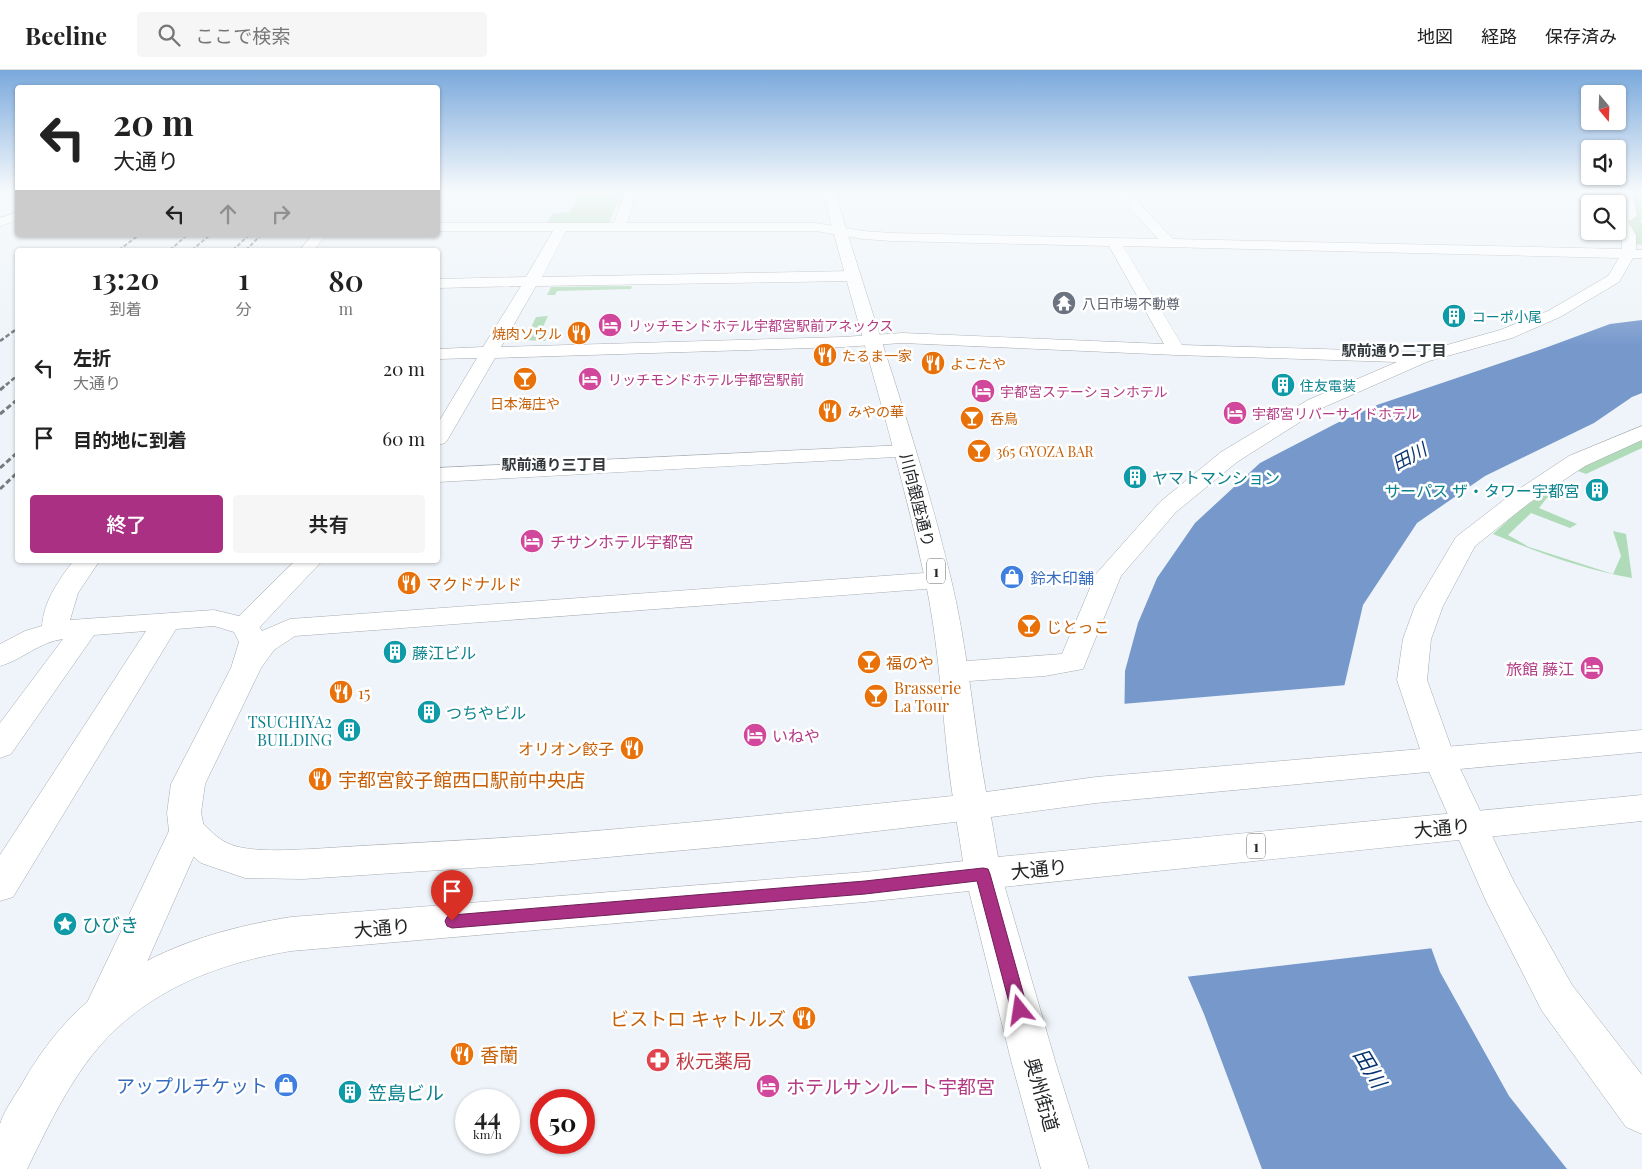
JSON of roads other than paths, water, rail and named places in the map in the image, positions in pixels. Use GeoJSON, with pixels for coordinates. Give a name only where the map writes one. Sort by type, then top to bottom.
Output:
{"type":"FeatureCollection","features":[{"type":"Feature","properties":{"kind":"street"},"geometry":{"type":"LineString","coordinates":[[440,436],[553,243]]}},
{"type":"Feature","properties":{"kind":"street","name":"川向銀座通り"},"geometry":{"type":"LineString","coordinates":[[843,243],[905,451],[938,580],[954,672],[963,754],[983,874]]}},
{"type":"Feature","properties":{"kind":"street"},"geometry":{"type":"LineString","coordinates":[[1114,243],[1176,350]]}},
{"type":"Feature","properties":{"kind":"street"},"geometry":{"type":"LineString","coordinates":[[1182,243],[1636,253]]}},
{"type":"Feature","properties":{"kind":"street"},"geometry":{"type":"LineString","coordinates":[[954,672],[1045,666],[1073,662],[1109,574],[1168,507],[1229,458],[1315,404],[1423,357],[1484,342],[1554,314],[1614,279],[1636,253]]}},
{"type":"Feature","properties":{"kind":"street"},"geometry":{"type":"LineString","coordinates":[[440,283],[852,276]]}},
{"type":"Feature","properties":{"kind":"street"},"geometry":{"type":"LineString","coordinates":[[440,354],[873,341],[902,338],[1176,350],[1423,357]]}},
{"type":"Feature","properties":{"kind":"street"},"geometry":{"type":"LineString","coordinates":[[1642,432],[1577,461],[1521,498],[1465,542],[1429,606],[1417,639],[1412,680],[1431,759],[1461,826],[1499,890],[1557,998],[1642,1111]]}},
{"type":"Feature","properties":{"kind":"street"},"geometry":{"type":"LineString","coordinates":[[440,475],[905,451]]}},
{"type":"Feature","properties":{"kind":"street"},"geometry":{"type":"LineString","coordinates":[[56,632],[56,613],[64,591],[85,563]]}},
{"type":"Feature","properties":{"kind":"street"},"geometry":{"type":"LineString","coordinates":[[245,626],[307,563]]}},
{"type":"Feature","properties":{"kind":"street"},"geometry":{"type":"LineString","coordinates":[[104,1011],[187,831],[184,813],[188,784],[246,668],[261,644],[274,635],[290,628],[938,580]]}},
{"type":"Feature","properties":{"kind":"street"},"geometry":{"type":"LineString","coordinates":[[0,657],[12,648],[35,637],[56,632],[86,627],[214,618],[245,626],[253,642],[246,668]]}},
{"type":"Feature","properties":{"kind":"street"},"geometry":{"type":"LineString","coordinates":[[0,886],[167,621]]}},
{"type":"Feature","properties":{"kind":"street"},"geometry":{"type":"LineString","coordinates":[[0,746],[86,627]]}},
{"type":"Feature","properties":{"kind":"street"},"geometry":{"type":"LineString","coordinates":[[187,831],[214,853],[245,863],[303,864],[532,850],[826,824],[972,807],[1064,793],[1642,741]]}},
{"type":"Feature","properties":{"kind":"street","name":"大通り"},"geometry":{"type":"LineString","coordinates":[[1,1169],[56,1070],[77,1039],[104,1011],[179,964],[224,947],[261,938],[855,888],[1060,865],[1642,808]]}},
{"type":"Feature","properties":{"kind":"street","name":"奥州街道"},"geometry":{"type":"LineString","coordinates":[[983,874],[1034,1064],[1065,1169]]}},
{"type":"Feature","properties":{"kind":"water","name":"田川"},"geometry":{"type":"Polygon","coordinates":[[[1642,320],[1642,393],[1632,397],[1594,423],[1485,476],[1417,523],[1363,605],[1344,687],[1380,808],[1440,972],[1509,1096],[1567,1169],[1262,1169],[1204,1014],[1133,850],[1123,806],[1125,671],[1138,623],[1157,578],[1195,523],[1260,463],[1337,423],[1377,405],[1610,324],[1642,320]]]}},
{"type":"Feature","properties":{"kind":"railway"},"geometry":{"type":"LineString","coordinates":[[122,248],[128,243]]}},
{"type":"Feature","properties":{"kind":"railway"},"geometry":{"type":"LineString","coordinates":[[172,248],[178,243]]}},
{"type":"Feature","properties":{"kind":"railway"},"geometry":{"type":"LineString","coordinates":[[194,248],[200,243]]}},
{"type":"Feature","properties":{"kind":"railway"},"geometry":{"type":"LineString","coordinates":[[235,248],[240,243]]}},
{"type":"Feature","properties":{"kind":"railway"},"geometry":{"type":"LineString","coordinates":[[248,248],[253,243]]}},
{"type":"Feature","properties":{"kind":"railway"},"geometry":{"type":"LineString","coordinates":[[0,341],[15,330]]}},
{"type":"Feature","properties":{"kind":"railway"},"geometry":{"type":"LineString","coordinates":[[6,385],[15,378]]}},
{"type":"Feature","properties":{"kind":"railway"},"geometry":{"type":"LineString","coordinates":[[0,390],[7,384]]}},
{"type":"Feature","properties":{"kind":"railway"},"geometry":{"type":"LineString","coordinates":[[0,414],[15,402]]}},
{"type":"Feature","properties":{"kind":"railway"},"geometry":{"type":"LineString","coordinates":[[0,468],[15,455]]}},
{"type":"Feature","properties":{"kind":"railway"},"geometry":{"type":"LineString","coordinates":[[0,489],[15,475]]}},
{"type":"Feature","properties":{"kind":"place","name":"八日市場不動尊"},"geometry":{"type":"Point","coordinates":[1064,303]}},
{"type":"Feature","properties":{"kind":"place","name":"コーポ小尾"},"geometry":{"type":"Point","coordinates":[1454,316]}},
{"type":"Feature","properties":{"kind":"place","name":"リッチモンドホテル宇都宮駅前アネックス"},"geometry":{"type":"Point","coordinates":[610,325]}},
{"type":"Feature","properties":{"kind":"place","name":"焼肉ソウル"},"geometry":{"type":"Point","coordinates":[579,333]}},
{"type":"Feature","properties":{"kind":"place","name":"たるま一家"},"geometry":{"type":"Point","coordinates":[825,355]}},
{"type":"Feature","properties":{"kind":"place","name":"よこたや"},"geometry":{"type":"Point","coordinates":[933,363]}},
{"type":"Feature","properties":{"kind":"place","name":"日本海庄や"},"geometry":{"type":"Point","coordinates":[525,379]}},
{"type":"Feature","properties":{"kind":"place","name":"リッチモンドホテル宇都宮駅前"},"geometry":{"type":"Point","coordinates":[590,379]}},
{"type":"Feature","properties":{"kind":"place","name":"住友電装"},"geometry":{"type":"Point","coordinates":[1283,385]}},
{"type":"Feature","properties":{"kind":"place","name":"宇都宮ステーションホテル"},"geometry":{"type":"Point","coordinates":[983,391]}},
{"type":"Feature","properties":{"kind":"place","name":"みやの華"},"geometry":{"type":"Point","coordinates":[830,411]}},
{"type":"Feature","properties":{"kind":"place","name":"宇都宮リバーサイドホテル"},"geometry":{"type":"Point","coordinates":[1235,413]}},
{"type":"Feature","properties":{"kind":"place","name":"呑鳥"},"geometry":{"type":"Point","coordinates":[972,418]}},
{"type":"Feature","properties":{"kind":"place","name":"365 GYOZA BAR"},"geometry":{"type":"Point","coordinates":[979,451]}},
{"type":"Feature","properties":{"kind":"place","name":"ヤマトマンション"},"geometry":{"type":"Point","coordinates":[1135,477]}},
{"type":"Feature","properties":{"kind":"place","name":"サーパス ザ・タワー宇都宮"},"geometry":{"type":"Point","coordinates":[1597,490]}},
{"type":"Feature","properties":{"kind":"place","name":"チサンホテル宇都宮"},"geometry":{"type":"Point","coordinates":[532,541]}},
{"type":"Feature","properties":{"kind":"place","name":"鈴木印舗"},"geometry":{"type":"Point","coordinates":[1012,577]}},
{"type":"Feature","properties":{"kind":"place","name":"マクドナルド"},"geometry":{"type":"Point","coordinates":[409,583]}},
{"type":"Feature","properties":{"kind":"place","name":"じとっこ"},"geometry":{"type":"Point","coordinates":[1029,626]}},
{"type":"Feature","properties":{"kind":"place","name":"藤江ビル"},"geometry":{"type":"Point","coordinates":[395,652]}},
{"type":"Feature","properties":{"kind":"place","name":"福のや"},"geometry":{"type":"Point","coordinates":[869,662]}},
{"type":"Feature","properties":{"kind":"place","name":"旅館 藤江"},"geometry":{"type":"Point","coordinates":[1592,668]}},
{"type":"Feature","properties":{"kind":"place","name":"15"},"geometry":{"type":"Point","coordinates":[341,692]}},
{"type":"Feature","properties":{"kind":"place","name":"Brasserie La Tour"},"geometry":{"type":"Point","coordinates":[876,696]}},
{"type":"Feature","properties":{"kind":"place","name":"つちやビル"},"geometry":{"type":"Point","coordinates":[429,712]}},
{"type":"Feature","properties":{"kind":"place","name":"TSUCHIYA2 BUILDING"},"geometry":{"type":"Point","coordinates":[349,730]}},
{"type":"Feature","properties":{"kind":"place","name":"いねや"},"geometry":{"type":"Point","coordinates":[755,735]}},
{"type":"Feature","properties":{"kind":"place","name":"オリオン餃子"},"geometry":{"type":"Point","coordinates":[632,748]}},
{"type":"Feature","properties":{"kind":"place","name":"宇都宮餃子館西口駅前中央店"},"geometry":{"type":"Point","coordinates":[320,779]}},
{"type":"Feature","properties":{"kind":"place","name":"ひびき"},"geometry":{"type":"Point","coordinates":[65,924]}},
{"type":"Feature","properties":{"kind":"place","name":"ビストロ キャトルズ"},"geometry":{"type":"Point","coordinates":[804,1018]}},
{"type":"Feature","properties":{"kind":"place","name":"香蘭"},"geometry":{"type":"Point","coordinates":[462,1054]}},
{"type":"Feature","properties":{"kind":"place","name":"秋元薬局"},"geometry":{"type":"Point","coordinates":[658,1060]}},
{"type":"Feature","properties":{"kind":"place","name":"アップルチケット"},"geometry":{"type":"Point","coordinates":[286,1085]}},
{"type":"Feature","properties":{"kind":"place","name":"ホテルサンルート宇都宮"},"geometry":{"type":"Point","coordinates":[768,1086]}},
{"type":"Feature","properties":{"kind":"place","name":"笠島ビル"},"geometry":{"type":"Point","coordinates":[350,1092]}},
{"type":"Feature","properties":{"kind":"district","name":"駅前通り二丁目"},"geometry":{"type":"Point","coordinates":[1394,350]}},
{"type":"Feature","properties":{"kind":"district","name":"駅前通り三丁目"},"geometry":{"type":"Point","coordinates":[554,464]}}]}
